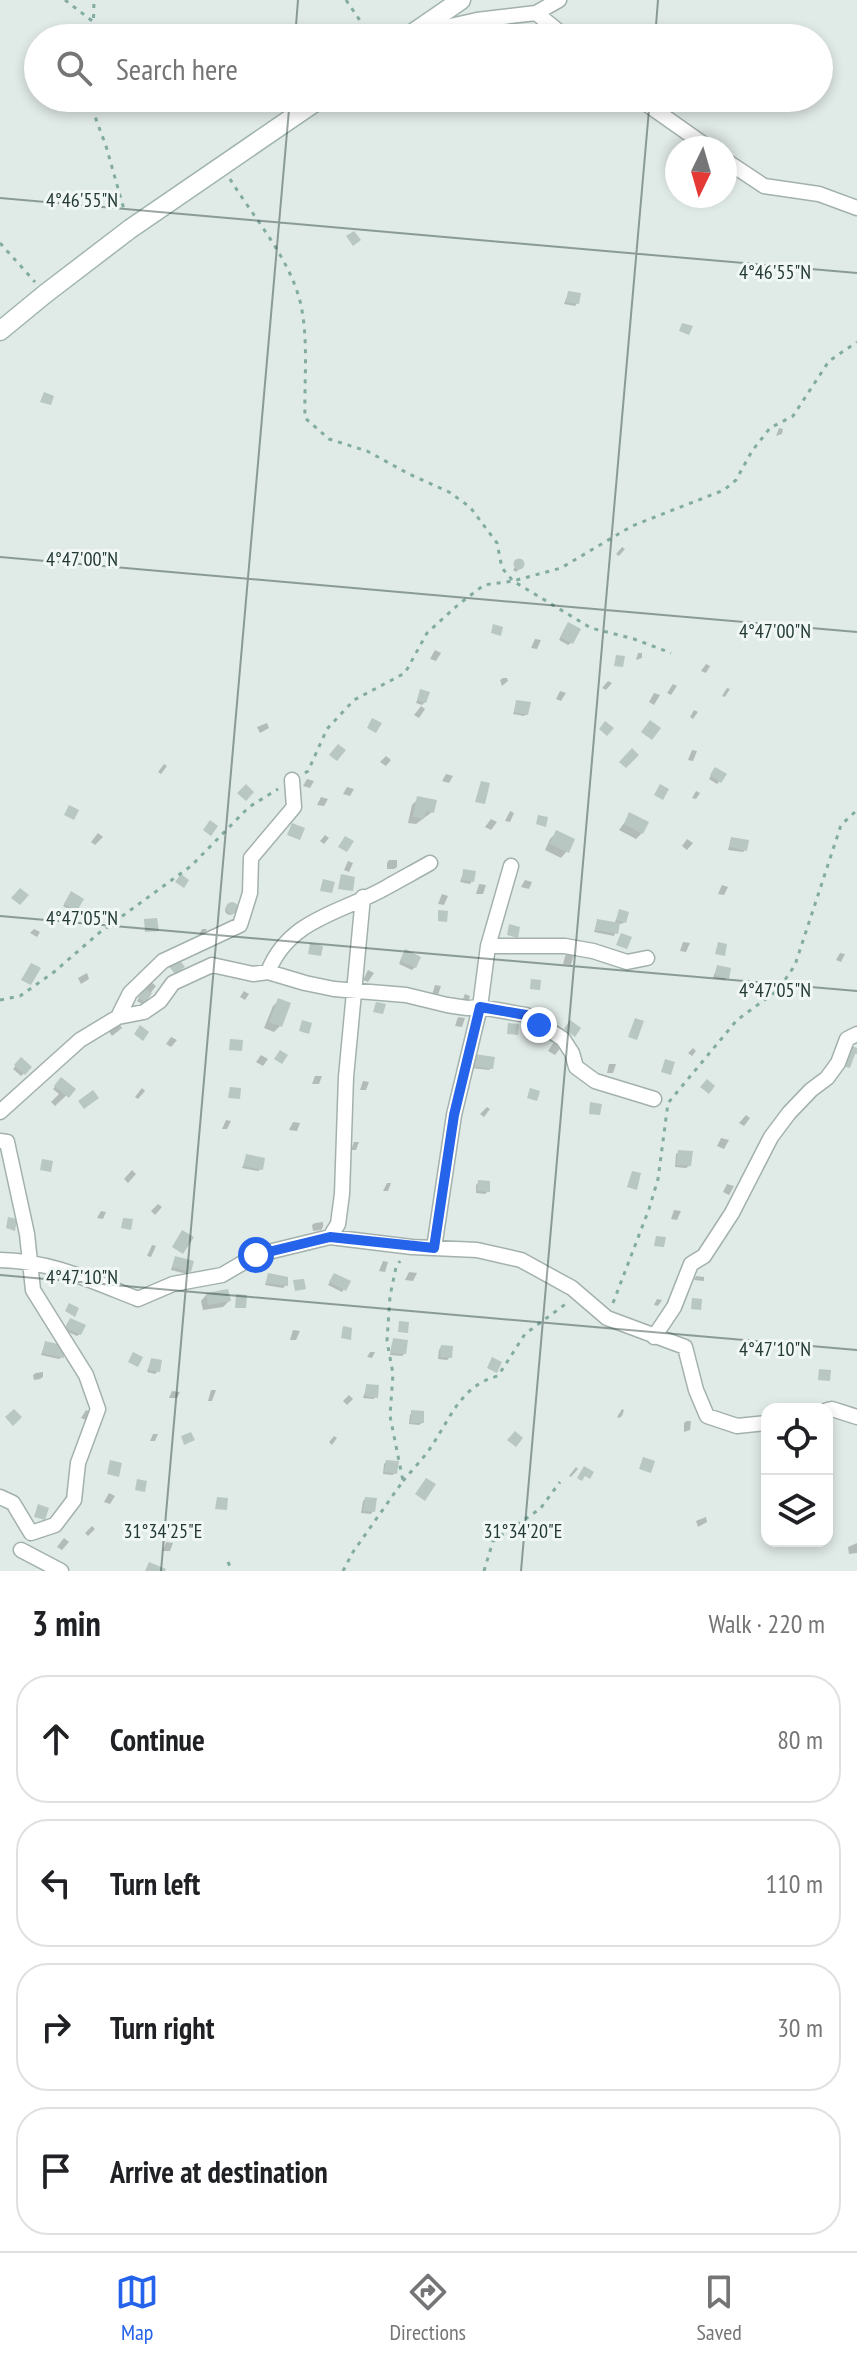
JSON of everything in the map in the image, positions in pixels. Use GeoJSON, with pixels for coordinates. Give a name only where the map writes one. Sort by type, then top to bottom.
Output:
{"type":"FeatureCollection","features":[{"type":"Feature","properties":{"kind":"main road"},"geometry":{"type":"LineString","coordinates":[[426,24],[461,0]]}},
{"type":"Feature","properties":{"kind":"main road"},"geometry":{"type":"LineString","coordinates":[[0,331],[130,229],[301,112]]}},
{"type":"Feature","properties":{"kind":"street"},"geometry":{"type":"LineString","coordinates":[[460,24],[536,13],[559,0]]}},
{"type":"Feature","properties":{"kind":"street"},"geometry":{"type":"LineString","coordinates":[[536,13],[550,24]]}},
{"type":"Feature","properties":{"kind":"street"},"geometry":{"type":"LineString","coordinates":[[658,112],[692,136]]}},
{"type":"Feature","properties":{"kind":"street"},"geometry":{"type":"LineString","coordinates":[[737,168],[764,186],[819,194],[857,208]]}},
{"type":"Feature","properties":{"kind":"street"},"geometry":{"type":"LineString","coordinates":[[118,1017],[130,993],[163,961],[240,925],[250,893],[251,858],[294,807],[292,780]]}},
{"type":"Feature","properties":{"kind":"street"},"geometry":{"type":"LineString","coordinates":[[268,972],[274,957],[307,923],[387,887],[430,863]]}},
{"type":"Feature","properties":{"kind":"street"},"geometry":{"type":"LineString","coordinates":[[434,1248],[454,1115],[480,1007],[488,946],[511,866]]}},
{"type":"Feature","properties":{"kind":"street"},"geometry":{"type":"LineString","coordinates":[[330,1237],[338,1224],[342,1194],[346,1077],[363,897]]}},
{"type":"Feature","properties":{"kind":"street"},"geometry":{"type":"LineString","coordinates":[[488,946],[565,946],[627,962],[647,958]]}},
{"type":"Feature","properties":{"kind":"street"},"geometry":{"type":"LineString","coordinates":[[0,1112],[80,1040],[118,1017],[144,1012],[160,1001],[173,983],[212,965],[253,974],[268,972],[305,983],[406,995],[467,1008],[480,1007],[526,1015],[563,1039],[576,1067],[595,1081],[654,1099]]}},
{"type":"Feature","properties":{"kind":"street"},"geometry":{"type":"LineString","coordinates":[[654,1337],[674,1307],[691,1264],[704,1256],[732,1213],[771,1137],[789,1113],[827,1078],[838,1063],[847,1039],[857,1034]]}},
{"type":"Feature","properties":{"kind":"street"},"geometry":{"type":"LineString","coordinates":[[0,1141],[7,1142],[27,1234],[33,1290],[86,1375],[98,1409],[78,1463],[74,1500],[55,1525],[31,1533],[13,1503],[0,1497]]}},
{"type":"Feature","properties":{"kind":"street"},"geometry":{"type":"LineString","coordinates":[[0,1260],[27,1261],[69,1272],[138,1299],[173,1284],[222,1275],[256,1255],[330,1237],[412,1247],[477,1250],[521,1260],[572,1288],[607,1318],[685,1347],[696,1390],[707,1416],[737,1426],[761,1424]]}},
{"type":"Feature","properties":{"kind":"street"},"geometry":{"type":"LineString","coordinates":[[833,1409],[857,1417]]}},
{"type":"Feature","properties":{"kind":"street"},"geometry":{"type":"LineString","coordinates":[[21,1550],[61,1571]]}},
{"type":"Feature","properties":{"kind":"path"},"geometry":{"type":"LineString","coordinates":[[65,0],[95,23]]}},
{"type":"Feature","properties":{"kind":"path"},"geometry":{"type":"LineString","coordinates":[[94,0],[95,23]]}},
{"type":"Feature","properties":{"kind":"path"},"geometry":{"type":"LineString","coordinates":[[346,0],[362,24]]}},
{"type":"Feature","properties":{"kind":"path"},"geometry":{"type":"LineString","coordinates":[[94,112],[130,229]]}},
{"type":"Feature","properties":{"kind":"path"},"geometry":{"type":"LineString","coordinates":[[222,166],[285,263],[300,302],[304,334],[305,418],[329,439],[367,451],[449,492],[470,507],[497,543],[502,568],[513,581],[591,628],[671,653]]}},
{"type":"Feature","properties":{"kind":"path"},"geometry":{"type":"LineString","coordinates":[[0,243],[45,294]]}},
{"type":"Feature","properties":{"kind":"path"},"geometry":{"type":"LineString","coordinates":[[0,1000],[20,996],[54,972],[99,933],[191,866],[249,807],[308,771],[327,729],[354,700],[405,673],[427,633],[484,585],[561,568],[632,526],[724,490],[736,480],[752,451],[770,428],[793,416],[829,361],[857,342]]}},
{"type":"Feature","properties":{"kind":"path"},"geometry":{"type":"LineString","coordinates":[[607,1318],[658,1179],[668,1103],[737,1020],[778,990],[795,965],[841,825],[857,810]]}},
{"type":"Feature","properties":{"kind":"path"},"geometry":{"type":"LineString","coordinates":[[403,1481],[390,1416],[393,1374],[387,1341],[390,1296],[396,1267],[412,1247]]}},
{"type":"Feature","properties":{"kind":"path"},"geometry":{"type":"LineString","coordinates":[[343,1571],[403,1481],[430,1449],[463,1396],[482,1380],[498,1376],[525,1334],[561,1305],[583,1296]]}},
{"type":"Feature","properties":{"kind":"path"},"geometry":{"type":"LineString","coordinates":[[484,1571],[493,1541],[540,1509],[560,1482]]}},
{"type":"Feature","properties":{"kind":"path"},"geometry":{"type":"LineString","coordinates":[[228,1562],[232,1571]]}},
{"type":"Feature","properties":{"kind":"building"},"geometry":{"type":"Polygon","coordinates":[[[354,231],[361,240],[353,246],[346,236],[354,231]]]}},
{"type":"Feature","properties":{"kind":"building"},"geometry":{"type":"Polygon","coordinates":[[[568,291],[581,293],[579,304],[566,302],[568,291]]]}},
{"type":"Feature","properties":{"kind":"building"},"geometry":{"type":"Polygon","coordinates":[[[682,323],[693,326],[689,335],[679,331],[682,323]]]}},
{"type":"Feature","properties":{"kind":"building"},"geometry":{"type":"Polygon","coordinates":[[[44,392],[54,396],[51,405],[40,402],[44,392]]]}},
{"type":"Feature","properties":{"kind":"building"},"geometry":{"type":"Polygon","coordinates":[[[519,558],[525,564],[519,570],[513,564],[519,558]]]}},
{"type":"Feature","properties":{"kind":"building"},"geometry":{"type":"Polygon","coordinates":[[[568,622],[581,629],[573,644],[560,637],[568,622]]]}},
{"type":"Feature","properties":{"kind":"building"},"geometry":{"type":"Polygon","coordinates":[[[493,624],[503,627],[501,636],[491,633],[493,624]]]}},
{"type":"Feature","properties":{"kind":"building"},"geometry":{"type":"Polygon","coordinates":[[[616,655],[625,656],[623,667],[614,666],[616,655]]]}},
{"type":"Feature","properties":{"kind":"building"},"geometry":{"type":"Polygon","coordinates":[[[420,689],[430,692],[426,703],[417,700],[420,689]]]}},
{"type":"Feature","properties":{"kind":"building"},"geometry":{"type":"Polygon","coordinates":[[[516,700],[531,702],[528,715],[514,712],[516,700]]]}},
{"type":"Feature","properties":{"kind":"building"},"geometry":{"type":"Polygon","coordinates":[[[372,718],[382,723],[376,733],[367,728],[372,718]]]}},
{"type":"Feature","properties":{"kind":"building"},"geometry":{"type":"Polygon","coordinates":[[[650,720],[661,728],[652,740],[641,732],[650,720]]]}},
{"type":"Feature","properties":{"kind":"building"},"geometry":{"type":"Polygon","coordinates":[[[605,721],[614,728],[607,736],[599,729],[605,721]]]}},
{"type":"Feature","properties":{"kind":"building"},"geometry":{"type":"Polygon","coordinates":[[[338,744],[346,750],[337,761],[329,755],[338,744]]]}},
{"type":"Feature","properties":{"kind":"building"},"geometry":{"type":"Polygon","coordinates":[[[632,748],[639,755],[626,768],[619,762],[632,748]]]}},
{"type":"Feature","properties":{"kind":"building"},"geometry":{"type":"Polygon","coordinates":[[[715,767],[727,774],[721,783],[710,775],[715,767]]]}},
{"type":"Feature","properties":{"kind":"building"},"geometry":{"type":"Polygon","coordinates":[[[481,781],[490,783],[485,804],[475,802],[481,781]]]}},
{"type":"Feature","properties":{"kind":"building"},"geometry":{"type":"Polygon","coordinates":[[[246,784],[254,792],[246,801],[237,793],[246,784]]]}},
{"type":"Feature","properties":{"kind":"building"},"geometry":{"type":"Polygon","coordinates":[[[660,784],[669,789],[663,800],[654,795],[660,784]]]}},
{"type":"Feature","properties":{"kind":"building"},"geometry":{"type":"Polygon","coordinates":[[[417,796],[437,800],[434,813],[426,811],[424,819],[413,817],[417,796]]]}},
{"type":"Feature","properties":{"kind":"building"},"geometry":{"type":"Polygon","coordinates":[[[69,805],[79,810],[74,820],[64,815],[69,805]]]}},
{"type":"Feature","properties":{"kind":"building"},"geometry":{"type":"Polygon","coordinates":[[[629,812],[649,822],[643,834],[624,824],[629,812]]]}},
{"type":"Feature","properties":{"kind":"building"},"geometry":{"type":"Polygon","coordinates":[[[538,815],[548,817],[546,827],[536,824],[538,815]]]}},
{"type":"Feature","properties":{"kind":"building"},"geometry":{"type":"Polygon","coordinates":[[[210,820],[218,826],[211,836],[203,830],[210,820]]]}},
{"type":"Feature","properties":{"kind":"building"},"geometry":{"type":"Polygon","coordinates":[[[292,823],[305,828],[300,840],[287,835],[292,823]]]}},
{"type":"Feature","properties":{"kind":"building"},"geometry":{"type":"Polygon","coordinates":[[[556,830],[575,839],[569,853],[550,844],[556,830]]]}},
{"type":"Feature","properties":{"kind":"building"},"geometry":{"type":"Polygon","coordinates":[[[345,836],[354,841],[347,852],[338,847],[345,836]]]}},
{"type":"Feature","properties":{"kind":"building"},"geometry":{"type":"Polygon","coordinates":[[[731,837],[749,840],[747,851],[729,847],[731,837]]]}},
{"type":"Feature","properties":{"kind":"building"},"geometry":{"type":"Polygon","coordinates":[[[463,869],[476,871],[474,882],[462,880],[463,869]]]}},
{"type":"Feature","properties":{"kind":"building"},"geometry":{"type":"Polygon","coordinates":[[[181,874],[189,880],[184,888],[175,882],[181,874]]]}},
{"type":"Feature","properties":{"kind":"building"},"geometry":{"type":"Polygon","coordinates":[[[341,874],[355,877],[353,891],[338,889],[341,874]]]}},
{"type":"Feature","properties":{"kind":"building"},"geometry":{"type":"Polygon","coordinates":[[[323,879],[335,882],[332,893],[320,891],[323,879]]]}},
{"type":"Feature","properties":{"kind":"building"},"geometry":{"type":"Polygon","coordinates":[[[20,888],[29,895],[20,905],[11,898],[20,888]]]}},
{"type":"Feature","properties":{"kind":"building"},"geometry":{"type":"Polygon","coordinates":[[[71,891],[84,899],[77,911],[64,904],[71,891]]]}},
{"type":"Feature","properties":{"kind":"building"},"geometry":{"type":"Polygon","coordinates":[[[232,902],[238,908],[232,914],[226,908],[232,902]]]}},
{"type":"Feature","properties":{"kind":"building"},"geometry":{"type":"Polygon","coordinates":[[[619,909],[629,912],[626,923],[616,920],[619,909]]]}},
{"type":"Feature","properties":{"kind":"building"},"geometry":{"type":"Polygon","coordinates":[[[438,910],[448,911],[447,922],[438,921],[438,910]]]}},
{"type":"Feature","properties":{"kind":"building"},"geometry":{"type":"Polygon","coordinates":[[[157,918],[159,931],[145,932],[144,919],[157,918]]]}},
{"type":"Feature","properties":{"kind":"building"},"geometry":{"type":"Polygon","coordinates":[[[597,919],[620,923],[618,934],[595,930],[597,919]]]}},
{"type":"Feature","properties":{"kind":"building"},"geometry":{"type":"Polygon","coordinates":[[[509,924],[520,927],[518,938],[507,935],[509,924]]]}},
{"type":"Feature","properties":{"kind":"building"},"geometry":{"type":"Polygon","coordinates":[[[621,933],[632,937],[627,949],[616,945],[621,933]]]}},
{"type":"Feature","properties":{"kind":"building"},"geometry":{"type":"Polygon","coordinates":[[[718,942],[727,944],[725,956],[715,954],[718,942]]]}},
{"type":"Feature","properties":{"kind":"building"},"geometry":{"type":"Polygon","coordinates":[[[310,943],[323,946],[321,956],[308,954],[310,943]]]}},
{"type":"Feature","properties":{"kind":"building"},"geometry":{"type":"Polygon","coordinates":[[[405,949],[421,957],[416,968],[400,961],[405,949]]]}},
{"type":"Feature","properties":{"kind":"building"},"geometry":{"type":"Polygon","coordinates":[[[178,958],[185,967],[175,974],[168,965],[178,958]]]}},
{"type":"Feature","properties":{"kind":"building"},"geometry":{"type":"Polygon","coordinates":[[[31,963],[41,968],[31,985],[21,980],[31,963]]]}},
{"type":"Feature","properties":{"kind":"building"},"geometry":{"type":"Polygon","coordinates":[[[717,965],[731,968],[729,979],[715,975],[717,965]]]}},
{"type":"Feature","properties":{"kind":"building"},"geometry":{"type":"Polygon","coordinates":[[[531,979],[541,980],[540,990],[530,989],[531,979]]]}},
{"type":"Feature","properties":{"kind":"building"},"geometry":{"type":"Polygon","coordinates":[[[144,988],[152,993],[146,1002],[138,998],[144,988]]]}},
{"type":"Feature","properties":{"kind":"building"},"geometry":{"type":"Polygon","coordinates":[[[278,998],[291,1003],[282,1027],[269,1022],[278,998]]]}},
{"type":"Feature","properties":{"kind":"building"},"geometry":{"type":"Polygon","coordinates":[[[376,1002],[386,1004],[383,1014],[373,1012],[376,1002]]]}},
{"type":"Feature","properties":{"kind":"building"},"geometry":{"type":"Polygon","coordinates":[[[635,1018],[644,1021],[637,1040],[628,1037],[635,1018]]]}},
{"type":"Feature","properties":{"kind":"building"},"geometry":{"type":"Polygon","coordinates":[[[302,1020],[312,1023],[309,1034],[299,1031],[302,1020]]]}},
{"type":"Feature","properties":{"kind":"building"},"geometry":{"type":"Polygon","coordinates":[[[570,1020],[581,1028],[575,1037],[564,1029],[570,1020]]]}},
{"type":"Feature","properties":{"kind":"building"},"geometry":{"type":"Polygon","coordinates":[[[508,1023],[519,1024],[518,1035],[507,1034],[508,1023]]]}},
{"type":"Feature","properties":{"kind":"building"},"geometry":{"type":"Polygon","coordinates":[[[140,1025],[149,1032],[143,1041],[134,1034],[140,1025]]]}},
{"type":"Feature","properties":{"kind":"building"},"geometry":{"type":"Polygon","coordinates":[[[230,1039],[243,1040],[242,1051],[229,1050],[230,1039]]]}},
{"type":"Feature","properties":{"kind":"building"},"geometry":{"type":"Polygon","coordinates":[[[850,1045],[857,1048],[857,1054],[850,1068],[842,1066],[850,1045]]]}},
{"type":"Feature","properties":{"kind":"building"},"geometry":{"type":"Polygon","coordinates":[[[280,1050],[288,1055],[282,1064],[274,1059],[280,1050]]]}},
{"type":"Feature","properties":{"kind":"building"},"geometry":{"type":"Polygon","coordinates":[[[474,1054],[495,1057],[493,1069],[472,1066],[474,1054]]]}},
{"type":"Feature","properties":{"kind":"building"},"geometry":{"type":"Polygon","coordinates":[[[21,1057],[32,1067],[25,1075],[14,1065],[21,1057]]]}},
{"type":"Feature","properties":{"kind":"building"},"geometry":{"type":"Polygon","coordinates":[[[665,1059],[675,1062],[671,1075],[661,1072],[665,1059]]]}},
{"type":"Feature","properties":{"kind":"building"},"geometry":{"type":"Polygon","coordinates":[[[61,1077],[76,1089],[69,1098],[54,1086],[61,1077]]]}},
{"type":"Feature","properties":{"kind":"building"},"geometry":{"type":"Polygon","coordinates":[[[707,1079],[715,1086],[709,1094],[700,1087],[707,1079]]]}},
{"type":"Feature","properties":{"kind":"building"},"geometry":{"type":"Polygon","coordinates":[[[230,1087],[241,1088],[240,1099],[228,1098],[230,1087]]]}},
{"type":"Feature","properties":{"kind":"building"},"geometry":{"type":"Polygon","coordinates":[[[530,1088],[540,1091],[537,1101],[527,1098],[530,1088]]]}},
{"type":"Feature","properties":{"kind":"building"},"geometry":{"type":"Polygon","coordinates":[[[93,1090],[99,1098],[84,1109],[78,1101],[93,1090]]]}},
{"type":"Feature","properties":{"kind":"building"},"geometry":{"type":"Polygon","coordinates":[[[590,1102],[602,1104],[600,1115],[589,1114],[590,1102]]]}},
{"type":"Feature","properties":{"kind":"building"},"geometry":{"type":"Polygon","coordinates":[[[678,1150],[693,1151],[691,1166],[676,1165],[678,1150]]]}},
{"type":"Feature","properties":{"kind":"building"},"geometry":{"type":"Polygon","coordinates":[[[246,1154],[265,1158],[263,1170],[243,1166],[246,1154]]]}},
{"type":"Feature","properties":{"kind":"building"},"geometry":{"type":"Polygon","coordinates":[[[42,1159],[53,1161],[51,1172],[40,1170],[42,1159]]]}},
{"type":"Feature","properties":{"kind":"building"},"geometry":{"type":"Polygon","coordinates":[[[632,1171],[641,1173],[637,1190],[627,1187],[632,1171]]]}},
{"type":"Feature","properties":{"kind":"building"},"geometry":{"type":"Polygon","coordinates":[[[478,1180],[490,1181],[490,1192],[477,1191],[478,1180]]]}},
{"type":"Feature","properties":{"kind":"building"},"geometry":{"type":"Polygon","coordinates":[[[8,1217],[17,1219],[15,1231],[6,1228],[8,1217]]]}},
{"type":"Feature","properties":{"kind":"building"},"geometry":{"type":"Polygon","coordinates":[[[123,1218],[133,1219],[131,1230],[121,1228],[123,1218]]]}},
{"type":"Feature","properties":{"kind":"building"},"geometry":{"type":"Polygon","coordinates":[[[182,1230],[194,1237],[183,1254],[172,1247],[182,1230]]]}},
{"type":"Feature","properties":{"kind":"building"},"geometry":{"type":"Polygon","coordinates":[[[656,1236],[666,1237],[664,1247],[654,1246],[656,1236]]]}},
{"type":"Feature","properties":{"kind":"building"},"geometry":{"type":"Polygon","coordinates":[[[175,1256],[194,1261],[191,1272],[172,1267],[175,1256]]]}},
{"type":"Feature","properties":{"kind":"building"},"geometry":{"type":"Polygon","coordinates":[[[268,1273],[288,1277],[288,1286],[266,1283],[268,1273]]]}},
{"type":"Feature","properties":{"kind":"building"},"geometry":{"type":"Polygon","coordinates":[[[334,1273],[351,1281],[346,1291],[329,1282],[334,1273]]]}},
{"type":"Feature","properties":{"kind":"building"},"geometry":{"type":"Polygon","coordinates":[[[304,1279],[306,1289],[295,1291],[293,1280],[304,1279]]]}},
{"type":"Feature","properties":{"kind":"building"},"geometry":{"type":"Polygon","coordinates":[[[228,1289],[231,1301],[208,1305],[206,1293],[228,1289]]]}},
{"type":"Feature","properties":{"kind":"building"},"geometry":{"type":"Polygon","coordinates":[[[236,1294],[247,1295],[246,1308],[235,1308],[236,1294]]]}},
{"type":"Feature","properties":{"kind":"building"},"geometry":{"type":"Polygon","coordinates":[[[692,1298],[702,1299],[701,1310],[691,1309],[692,1298]]]}},
{"type":"Feature","properties":{"kind":"building"},"geometry":{"type":"Polygon","coordinates":[[[69,1303],[79,1308],[75,1317],[65,1311],[69,1303]]]}},
{"type":"Feature","properties":{"kind":"building"},"geometry":{"type":"Polygon","coordinates":[[[70,1318],[86,1325],[81,1335],[65,1328],[70,1318]]]}},
{"type":"Feature","properties":{"kind":"building"},"geometry":{"type":"Polygon","coordinates":[[[399,1321],[409,1322],[408,1333],[398,1332],[399,1321]]]}},
{"type":"Feature","properties":{"kind":"building"},"geometry":{"type":"Polygon","coordinates":[[[343,1326],[352,1328],[351,1340],[341,1338],[343,1326]]]}},
{"type":"Feature","properties":{"kind":"building"},"geometry":{"type":"Polygon","coordinates":[[[393,1338],[408,1340],[406,1354],[391,1353],[393,1338]]]}},
{"type":"Feature","properties":{"kind":"building"},"geometry":{"type":"Polygon","coordinates":[[[45,1341],[66,1346],[64,1358],[42,1353],[45,1341]]]}},
{"type":"Feature","properties":{"kind":"building"},"geometry":{"type":"Polygon","coordinates":[[[441,1345],[453,1346],[452,1358],[440,1357],[441,1345]]]}},
{"type":"Feature","properties":{"kind":"building"},"geometry":{"type":"Polygon","coordinates":[[[133,1352],[143,1357],[138,1367],[128,1362],[133,1352]]]}},
{"type":"Feature","properties":{"kind":"building"},"geometry":{"type":"Polygon","coordinates":[[[492,1357],[502,1362],[497,1373],[487,1368],[492,1357]]]}},
{"type":"Feature","properties":{"kind":"building"},"geometry":{"type":"Polygon","coordinates":[[[151,1358],[162,1360],[160,1372],[149,1370],[151,1358]]]}},
{"type":"Feature","properties":{"kind":"building"},"geometry":{"type":"Polygon","coordinates":[[[819,1369],[831,1370],[830,1381],[818,1380],[819,1369]]]}},
{"type":"Feature","properties":{"kind":"building"},"geometry":{"type":"Polygon","coordinates":[[[366,1384],[379,1385],[378,1398],[365,1396],[366,1384]]]}},
{"type":"Feature","properties":{"kind":"building"},"geometry":{"type":"Polygon","coordinates":[[[14,1409],[22,1417],[13,1426],[5,1417],[14,1409]]]}},
{"type":"Feature","properties":{"kind":"building"},"geometry":{"type":"Polygon","coordinates":[[[411,1410],[424,1411],[424,1423],[411,1423],[411,1410]]]}},
{"type":"Feature","properties":{"kind":"building"},"geometry":{"type":"Polygon","coordinates":[[[515,1431],[523,1438],[516,1447],[507,1440],[515,1431]]]}},
{"type":"Feature","properties":{"kind":"building"},"geometry":{"type":"Polygon","coordinates":[[[191,1432],[195,1440],[184,1445],[181,1436],[191,1432]]]}},
{"type":"Feature","properties":{"kind":"building"},"geometry":{"type":"Polygon","coordinates":[[[643,1457],[655,1461],[651,1473],[639,1469],[643,1457]]]}},
{"type":"Feature","properties":{"kind":"building"},"geometry":{"type":"Polygon","coordinates":[[[110,1460],[122,1463],[119,1477],[107,1474],[110,1460]]]}},
{"type":"Feature","properties":{"kind":"building"},"geometry":{"type":"Polygon","coordinates":[[[386,1460],[399,1461],[397,1474],[384,1472],[386,1460]]]}},
{"type":"Feature","properties":{"kind":"building"},"geometry":{"type":"Polygon","coordinates":[[[584,1466],[594,1472],[590,1479],[585,1476],[582,1481],[577,1478],[584,1466]]]}},
{"type":"Feature","properties":{"kind":"building"},"geometry":{"type":"Polygon","coordinates":[[[426,1478],[436,1484],[425,1501],[415,1494],[426,1478]]]}},
{"type":"Feature","properties":{"kind":"building"},"geometry":{"type":"Polygon","coordinates":[[[137,1479],[147,1481],[145,1492],[135,1490],[137,1479]]]}},
{"type":"Feature","properties":{"kind":"building"},"geometry":{"type":"Polygon","coordinates":[[[217,1497],[228,1498],[227,1510],[215,1509],[217,1497]]]}},
{"type":"Feature","properties":{"kind":"building"},"geometry":{"type":"Polygon","coordinates":[[[365,1497],[377,1498],[375,1512],[363,1511],[365,1497]]]}},
{"type":"Feature","properties":{"kind":"building"},"geometry":{"type":"Polygon","coordinates":[[[38,1504],[49,1508],[45,1520],[34,1517],[38,1504]]]}},
{"type":"Feature","properties":{"kind":"building"},"geometry":{"type":"Polygon","coordinates":[[[149,1562],[166,1569],[145,1571],[149,1562]]]}},
{"type":"Feature","properties":{"kind":"route"},"geometry":{"type":"LineString","coordinates":[[256,1255],[330,1237],[434,1248],[454,1115],[480,1007],[526,1015],[539,1025]]}}]}
